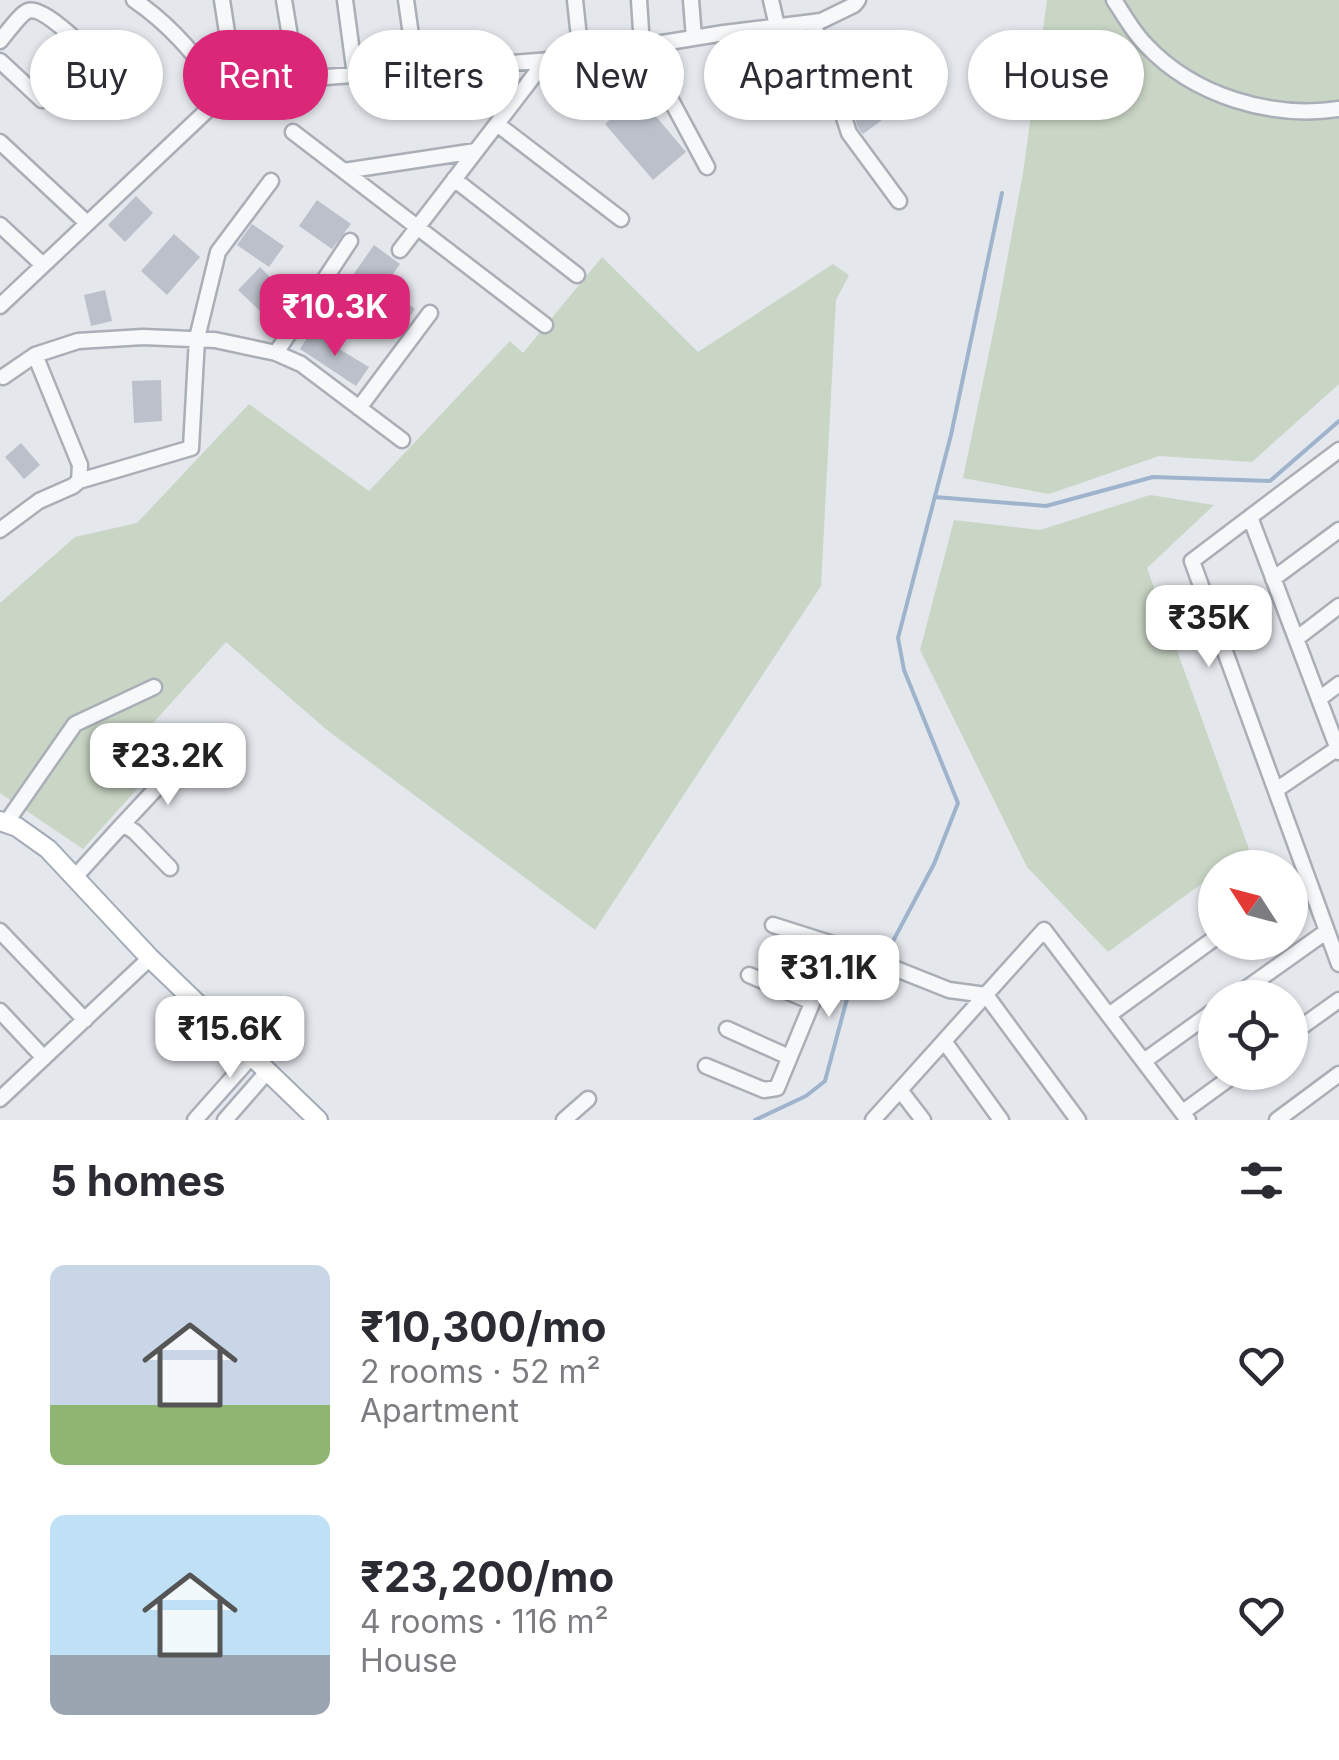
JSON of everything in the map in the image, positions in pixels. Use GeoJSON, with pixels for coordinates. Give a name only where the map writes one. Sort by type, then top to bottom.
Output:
{"type":"FeatureCollection","features":[{"type":"Feature","properties":{"kind":"main road"},"geometry":{"type":"LineString","coordinates":[[3,822],[48,849],[150,958],[318,1120]]}},
{"type":"Feature","properties":{"kind":"street"},"geometry":{"type":"LineString","coordinates":[[134,0],[183,43]]}},
{"type":"Feature","properties":{"kind":"street"},"geometry":{"type":"LineString","coordinates":[[222,0],[227,30]]}},
{"type":"Feature","properties":{"kind":"street"},"geometry":{"type":"LineString","coordinates":[[284,0],[289,30]]}},
{"type":"Feature","properties":{"kind":"street"},"geometry":{"type":"LineString","coordinates":[[345,0],[349,30]]}},
{"type":"Feature","properties":{"kind":"street"},"geometry":{"type":"LineString","coordinates":[[406,0],[410,30]]}},
{"type":"Feature","properties":{"kind":"street"},"geometry":{"type":"LineString","coordinates":[[575,0],[578,30]]}},
{"type":"Feature","properties":{"kind":"street"},"geometry":{"type":"LineString","coordinates":[[639,0],[641,30]]}},
{"type":"Feature","properties":{"kind":"street"},"geometry":{"type":"LineString","coordinates":[[691,0],[694,38]]}},
{"type":"Feature","properties":{"kind":"street"},"geometry":{"type":"LineString","coordinates":[[771,0],[777,26]]}},
{"type":"Feature","properties":{"kind":"street"},"geometry":{"type":"LineString","coordinates":[[684,40],[814,22],[858,0]]}},
{"type":"Feature","properties":{"kind":"street"},"geometry":{"type":"LineString","coordinates":[[1114,0],[1144,43],[1194,81],[1220,94],[1289,112],[1339,109]]}},
{"type":"Feature","properties":{"kind":"street"},"geometry":{"type":"LineString","coordinates":[[0,41],[27,11],[34,10],[52,19],[64,30]]}},
{"type":"Feature","properties":{"kind":"street"},"geometry":{"type":"LineString","coordinates":[[814,22],[849,133],[899,202]]}},
{"type":"Feature","properties":{"kind":"street"},"geometry":{"type":"LineString","coordinates":[[0,61],[30,89]]}},
{"type":"Feature","properties":{"kind":"street"},"geometry":{"type":"LineString","coordinates":[[400,250],[539,69]]}},
{"type":"Feature","properties":{"kind":"street"},"geometry":{"type":"LineString","coordinates":[[0,306],[196,120]]}},
{"type":"Feature","properties":{"kind":"street"},"geometry":{"type":"LineString","coordinates":[[682,120],[707,167]]}},
{"type":"Feature","properties":{"kind":"street"},"geometry":{"type":"LineString","coordinates":[[496,124],[621,219]]}},
{"type":"Feature","properties":{"kind":"street"},"geometry":{"type":"LineString","coordinates":[[293,132],[545,325]]}},
{"type":"Feature","properties":{"kind":"street"},"geometry":{"type":"LineString","coordinates":[[0,142],[86,223]]}},
{"type":"Feature","properties":{"kind":"street"},"geometry":{"type":"LineString","coordinates":[[344,171],[476,152]]}},
{"type":"Feature","properties":{"kind":"street"},"geometry":{"type":"LineString","coordinates":[[0,530],[40,501],[79,481],[191,448],[197,338],[218,252],[271,180]]}},
{"type":"Feature","properties":{"kind":"street"},"geometry":{"type":"LineString","coordinates":[[454,180],[577,275]]}},
{"type":"Feature","properties":{"kind":"street"},"geometry":{"type":"LineString","coordinates":[[0,225],[43,265]]}},
{"type":"Feature","properties":{"kind":"street"},"geometry":{"type":"LineString","coordinates":[[276,353],[350,241]]}},
{"type":"Feature","properties":{"kind":"street"},"geometry":{"type":"LineString","coordinates":[[359,408],[430,314]]}},
{"type":"Feature","properties":{"kind":"street"},"geometry":{"type":"LineString","coordinates":[[3,377],[36,356],[78,341],[197,338],[276,353],[300,364],[402,440]]}},
{"type":"Feature","properties":{"kind":"street"},"geometry":{"type":"LineString","coordinates":[[36,356],[80,466],[79,481]]}},
{"type":"Feature","properties":{"kind":"street"},"geometry":{"type":"LineString","coordinates":[[1298,850],[1192,561],[1339,450]]}},
{"type":"Feature","properties":{"kind":"street"},"geometry":{"type":"LineString","coordinates":[[1250,517],[1338,750],[1276,790]]}},
{"type":"Feature","properties":{"kind":"street"},"geometry":{"type":"LineString","coordinates":[[1274,579],[1339,530]]}},
{"type":"Feature","properties":{"kind":"street"},"geometry":{"type":"LineString","coordinates":[[1296,638],[1339,606]]}},
{"type":"Feature","properties":{"kind":"street"},"geometry":{"type":"LineString","coordinates":[[1319,699],[1339,684]]}},
{"type":"Feature","properties":{"kind":"street"},"geometry":{"type":"LineString","coordinates":[[3,822],[75,724],[154,687]]}},
{"type":"Feature","properties":{"kind":"street"},"geometry":{"type":"LineString","coordinates":[[74,878],[181,762]]}},
{"type":"Feature","properties":{"kind":"street"},"geometry":{"type":"LineString","coordinates":[[123,824],[170,868]]}},
{"type":"Feature","properties":{"kind":"street"},"geometry":{"type":"LineString","coordinates":[[1308,878],[1339,964]]}},
{"type":"Feature","properties":{"kind":"street"},"geometry":{"type":"LineString","coordinates":[[772,925],[836,945],[949,990],[986,995],[1078,1120]]}},
{"type":"Feature","properties":{"kind":"street"},"geometry":{"type":"LineString","coordinates":[[873,1120],[1044,930],[1186,1116],[1217,1090]]}},
{"type":"Feature","properties":{"kind":"street"},"geometry":{"type":"LineString","coordinates":[[0,931],[84,1020]]}},
{"type":"Feature","properties":{"kind":"street"},"geometry":{"type":"LineString","coordinates":[[1258,980],[1327,931]]}},
{"type":"Feature","properties":{"kind":"street"},"geometry":{"type":"LineString","coordinates":[[706,1066],[764,1090],[777,1088],[836,945]]}},
{"type":"Feature","properties":{"kind":"street"},"geometry":{"type":"LineString","coordinates":[[1109,1014],[1198,950]]}},
{"type":"Feature","properties":{"kind":"street"},"geometry":{"type":"LineString","coordinates":[[0,1099],[150,958]]}},
{"type":"Feature","properties":{"kind":"street"},"geometry":{"type":"LineString","coordinates":[[749,974],[812,1002]]}},
{"type":"Feature","properties":{"kind":"street"},"geometry":{"type":"LineString","coordinates":[[1308,1023],[1339,1000]]}},
{"type":"Feature","properties":{"kind":"street"},"geometry":{"type":"LineString","coordinates":[[0,1011],[44,1058]]}},
{"type":"Feature","properties":{"kind":"street"},"geometry":{"type":"LineString","coordinates":[[1144,1061],[1198,1022]]}},
{"type":"Feature","properties":{"kind":"street"},"geometry":{"type":"LineString","coordinates":[[727,1029],[790,1058]]}},
{"type":"Feature","properties":{"kind":"street"},"geometry":{"type":"LineString","coordinates":[[944,1041],[1001,1120]]}},
{"type":"Feature","properties":{"kind":"street"},"geometry":{"type":"LineString","coordinates":[[195,1120],[251,1056]]}},
{"type":"Feature","properties":{"kind":"street"},"geometry":{"type":"LineString","coordinates":[[225,1120],[267,1072]]}},
{"type":"Feature","properties":{"kind":"street"},"geometry":{"type":"LineString","coordinates":[[1277,1120],[1339,1074]]}},
{"type":"Feature","properties":{"kind":"street"},"geometry":{"type":"LineString","coordinates":[[900,1090],[923,1120]]}},
{"type":"Feature","properties":{"kind":"street"},"geometry":{"type":"LineString","coordinates":[[564,1120],[588,1099]]}},
{"type":"Feature","properties":{"kind":"green space"},"geometry":{"type":"Polygon","coordinates":[[[1047,0],[1339,0],[1339,384],[1252,462],[1159,456],[1049,494],[963,478],[998,309],[1030,120],[1144,120],[1144,30],[1043,30],[1047,0]]]}},
{"type":"Feature","properties":{"kind":"green space"},"geometry":{"type":"Polygon","coordinates":[[[602,257],[698,352],[833,264],[849,275],[836,300],[821,586],[595,930],[327,730],[226,642],[145,732],[165,758],[83,849],[0,793],[0,603],[75,537],[137,523],[249,404],[369,491],[510,341],[523,353],[602,257]]]}},
{"type":"Feature","properties":{"kind":"green space"},"geometry":{"type":"Polygon","coordinates":[[[1150,495],[1214,505],[1147,568],[1249,849],[1198,850],[1198,886],[1108,952],[1027,867],[920,650],[954,520],[1040,530],[1150,495]]]}},
{"type":"Feature","properties":{"kind":"building"},"geometry":{"type":"Polygon","coordinates":[[[610,120],[659,120],[686,152],[653,180],[605,124],[610,120]]]}},
{"type":"Feature","properties":{"kind":"building"},"geometry":{"type":"Polygon","coordinates":[[[855,120],[882,120],[863,134],[855,120]]]}},
{"type":"Feature","properties":{"kind":"building"},"geometry":{"type":"Polygon","coordinates":[[[136,196],[153,213],[125,242],[108,225],[136,196]]]}},
{"type":"Feature","properties":{"kind":"building"},"geometry":{"type":"Polygon","coordinates":[[[317,200],[351,224],[332,249],[299,226],[317,200]]]}},
{"type":"Feature","properties":{"kind":"building"},"geometry":{"type":"Polygon","coordinates":[[[252,224],[284,246],[269,267],[237,245],[252,224]]]}},
{"type":"Feature","properties":{"kind":"building"},"geometry":{"type":"Polygon","coordinates":[[[174,234],[200,257],[167,295],[141,271],[174,234]]]}},
{"type":"Feature","properties":{"kind":"building"},"geometry":{"type":"Polygon","coordinates":[[[374,245],[400,264],[384,287],[415,309],[401,329],[368,306],[361,315],[337,298],[374,245]]]}},
{"type":"Feature","properties":{"kind":"building"},"geometry":{"type":"Polygon","coordinates":[[[260,267],[285,292],[263,314],[238,290],[260,267]]]}},
{"type":"Feature","properties":{"kind":"building"},"geometry":{"type":"Polygon","coordinates":[[[105,290],[112,321],[91,326],[84,295],[105,290]]]}},
{"type":"Feature","properties":{"kind":"building"},"geometry":{"type":"Polygon","coordinates":[[[311,332],[369,367],[356,386],[300,349],[311,332]]]}},
{"type":"Feature","properties":{"kind":"building"},"geometry":{"type":"Polygon","coordinates":[[[161,380],[162,421],[134,423],[132,381],[161,380]]]}},
{"type":"Feature","properties":{"kind":"building"},"geometry":{"type":"Polygon","coordinates":[[[21,443],[40,465],[24,479],[5,457],[21,443]]]}},
{"type":"Feature","properties":{"kind":"waterway"},"geometry":{"type":"LineString","coordinates":[[884,958],[934,864],[958,803],[904,670],[898,638],[951,435],[1002,193]]}},
{"type":"Feature","properties":{"kind":"waterway"},"geometry":{"type":"LineString","coordinates":[[935,497],[1046,506],[1153,477],[1270,481],[1339,421]]}},
{"type":"Feature","properties":{"kind":"waterway"},"geometry":{"type":"LineString","coordinates":[[755,1120],[806,1096],[825,1081],[855,969],[873,979],[879,967]]}}]}
